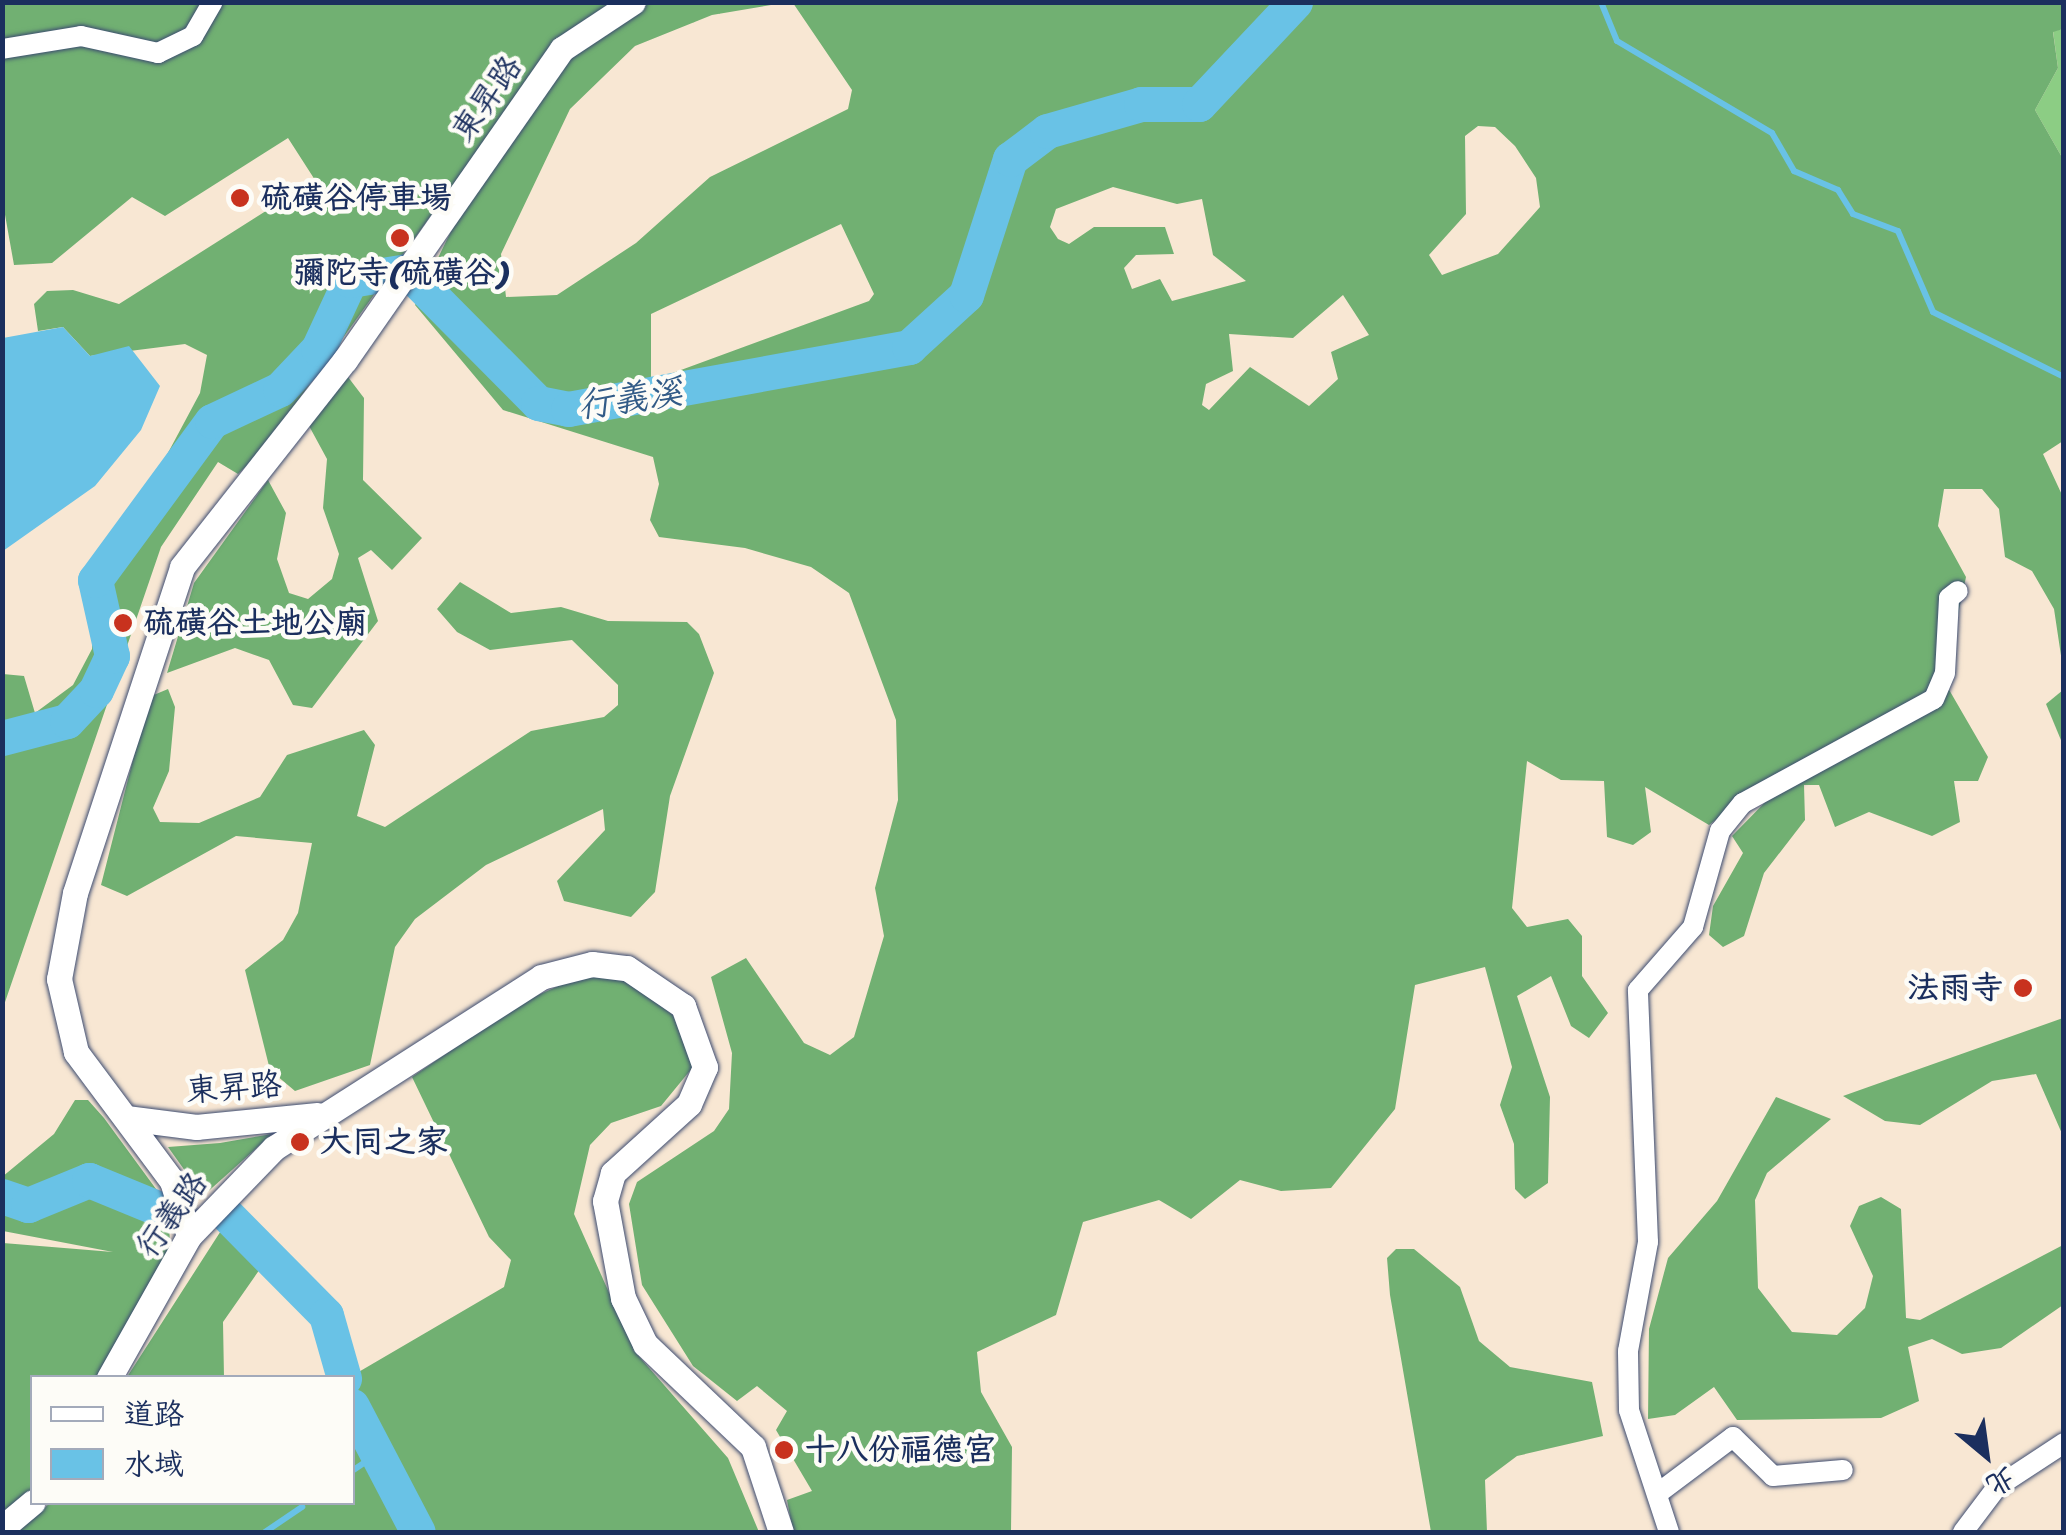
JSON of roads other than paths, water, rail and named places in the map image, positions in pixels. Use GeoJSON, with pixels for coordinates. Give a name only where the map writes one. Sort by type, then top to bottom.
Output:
{"type":"FeatureCollection","features":[{"type":"Feature","properties":{"kind":"street"},"geometry":{"type":"LineString","coordinates":[[2,49],[81,36],[158,54],[193,36],[213,2]]}},
{"type":"Feature","properties":{"kind":"street","name":"東昇路"},"geometry":{"type":"LineString","coordinates":[[633,2],[562,48],[346,360],[187,553],[61,945],[66,1028],[126,1118],[196,1128],[318,1115],[540,977],[592,964],[627,968],[683,1006],[702,1046],[700,1086],[613,1174],[608,1230],[622,1298],[646,1344],[753,1447],[781,1532]]}},
{"type":"Feature","properties":{"kind":"street"},"geometry":{"type":"LineString","coordinates":[[1669,1532],[1629,1410],[1628,1351],[1648,1242],[1638,990],[1693,927],[1720,830],[1743,803],[1934,699],[1945,672],[1949,598],[1958,591]]}},
{"type":"Feature","properties":{"kind":"street","name":"行義路"},"geometry":{"type":"LineString","coordinates":[[111,1375],[189,1236],[253,1166],[318,1115]]}},
{"type":"Feature","properties":{"kind":"street"},"geometry":{"type":"LineString","coordinates":[[126,1118],[172,1181],[189,1236]]}},
{"type":"Feature","properties":{"kind":"street"},"geometry":{"type":"LineString","coordinates":[[1657,1494],[1733,1437],[1773,1476],[1843,1470]]}},
{"type":"Feature","properties":{"kind":"street"},"geometry":{"type":"LineString","coordinates":[[1962,1532],[1997,1487],[2064,1442]]}},
{"type":"Feature","properties":{"kind":"street"},"geometry":{"type":"LineString","coordinates":[[2,1528],[30,1505]]}},
{"type":"Feature","properties":{"kind":"water"},"geometry":{"type":"Polygon","coordinates":[[[63,327],[90,356],[129,346],[160,386],[141,430],[95,486],[3,551],[3,338],[63,327]]]}},
{"type":"Feature","properties":{"kind":"waterway","name":"行義溪"},"geometry":{"type":"LineString","coordinates":[[2,738],[67,721],[96,690],[112,656],[95,580],[212,421],[280,389],[318,349],[350,280],[407,271],[538,403],[568,409],[909,347],[966,295],[1010,159],[1047,131],[1141,104],[1199,104],[1295,2]]}},
{"type":"Feature","properties":{"kind":"waterway"},"geometry":{"type":"LineString","coordinates":[[1601,2],[1617,41],[1772,133],[1794,171],[1838,190],[1853,214],[1898,231],[1933,312],[2064,377]]}},
{"type":"Feature","properties":{"kind":"waterway"},"geometry":{"type":"LineString","coordinates":[[2,1196],[28,1205],[89,1180],[162,1210]]}},
{"type":"Feature","properties":{"kind":"waterway"},"geometry":{"type":"LineString","coordinates":[[228,1216],[326,1315],[343,1375]]}},
{"type":"Feature","properties":{"kind":"waterway"},"geometry":{"type":"LineString","coordinates":[[355,1412],[418,1532]]}},
{"type":"Feature","properties":{"kind":"waterway"},"geometry":{"type":"LineString","coordinates":[[355,1469],[373,1457]]}},
{"type":"Feature","properties":{"kind":"waterway"},"geometry":{"type":"LineString","coordinates":[[265,1532],[302,1507]]}},
{"type":"Feature","properties":{"kind":"place","name":"硫磺谷停車場"},"geometry":{"type":"Point","coordinates":[240,198]}},
{"type":"Feature","properties":{"kind":"place","name":"彌陀寺(硫磺谷)"},"geometry":{"type":"Point","coordinates":[400,238]}},
{"type":"Feature","properties":{"kind":"place","name":"硫磺谷土地公廟"},"geometry":{"type":"Point","coordinates":[123,623]}},
{"type":"Feature","properties":{"kind":"place","name":"法雨寺"},"geometry":{"type":"Point","coordinates":[2023,988]}},
{"type":"Feature","properties":{"kind":"place","name":"大同之家"},"geometry":{"type":"Point","coordinates":[300,1142]}},
{"type":"Feature","properties":{"kind":"place","name":"十八份福德宮"},"geometry":{"type":"Point","coordinates":[784,1450]}}]}
